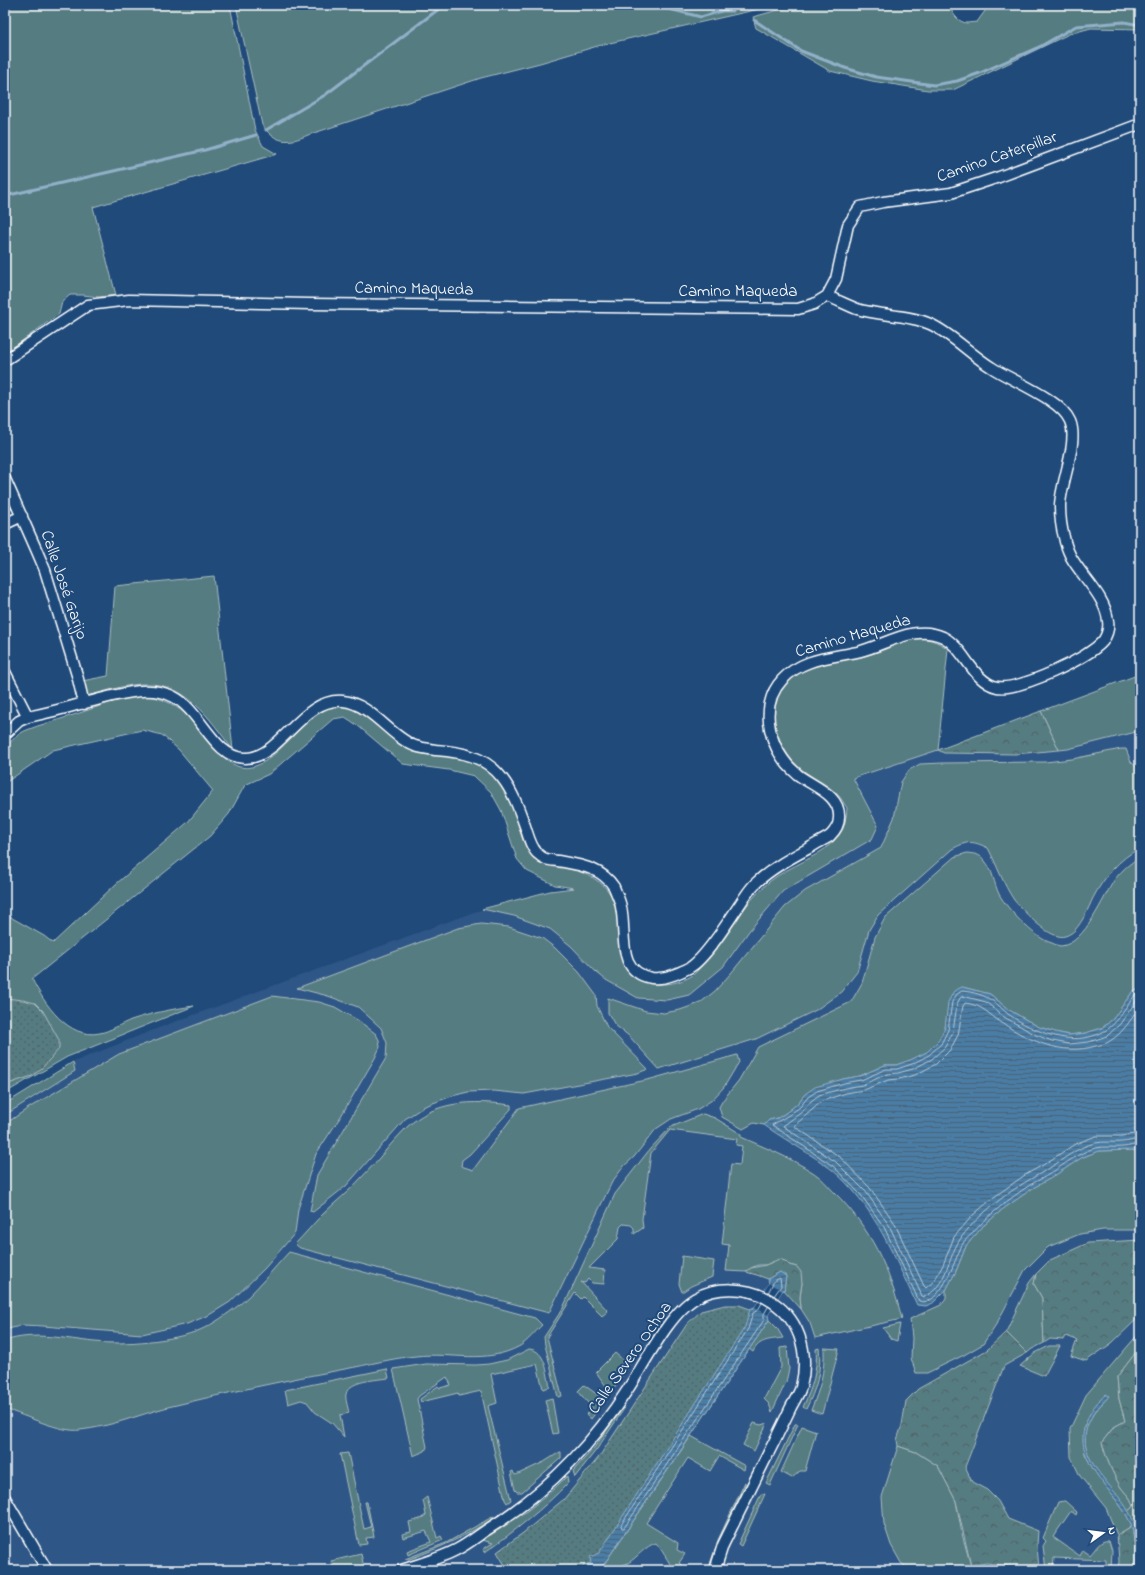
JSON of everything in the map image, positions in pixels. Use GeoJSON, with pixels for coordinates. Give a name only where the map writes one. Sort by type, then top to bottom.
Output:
{"type":"FeatureCollection","features":[{"type":"Feature","properties":{"kind":"street","name":"Camino Caterpillar"},"geometry":{"type":"LineString","coordinates":[[827,296],[836,279],[848,226],[860,207],[883,202],[951,193],[999,177],[1140,124]]}},
{"type":"Feature","properties":{"kind":"street","name":"Camino Maqueda"},"geometry":{"type":"LineString","coordinates":[[5,360],[88,305],[129,300],[302,304],[798,309],[814,304],[827,296],[858,309],[917,319],[934,325],[992,368],[1043,395],[1063,412],[1071,422],[1072,440],[1060,502],[1062,530],[1069,554],[1099,598],[1108,615],[1109,628],[1103,641],[1076,662],[1028,683],[1009,687],[993,686],[983,680],[949,640],[939,635],[924,632],[907,634],[864,650],[821,658],[799,666],[784,677],[773,692],[767,712],[771,732],[779,754],[795,773],[830,795],[838,807],[840,819],[834,833],[776,868],[754,884],[696,964],[676,974],[661,978],[648,978],[638,973],[630,966],[624,952],[622,908],[615,889],[606,877],[595,869],[544,859],[534,852],[515,799],[506,781],[492,765],[475,756],[418,747],[399,738],[368,712],[353,703],[338,700],[314,709],[268,750],[258,757],[250,759],[236,757],[220,747],[191,711],[174,697],[153,691],[130,692],[28,717]]}},
{"type":"Feature","properties":{"kind":"street","name":"Calle José Garijo"},"geometry":{"type":"LineString","coordinates":[[5,479],[45,570],[77,675],[84,704]]}},
{"type":"Feature","properties":{"kind":"street"},"geometry":{"type":"LineString","coordinates":[[5,524],[22,516]]}},
{"type":"Feature","properties":{"kind":"street"},"geometry":{"type":"LineString","coordinates":[[5,672],[28,717],[19,721],[5,734]]}},
{"type":"Feature","properties":{"kind":"street","name":"Calle Severo Ochoa"},"geometry":{"type":"LineString","coordinates":[[402,1570],[455,1550],[508,1517],[531,1500],[568,1466],[596,1435],[628,1390],[670,1323],[681,1309],[697,1297],[724,1289],[742,1289],[762,1295],[775,1302],[792,1321],[801,1340],[804,1358],[801,1387],[723,1545],[715,1570]]}},
{"type":"Feature","properties":{"kind":"street"},"geometry":{"type":"LineString","coordinates":[[5,1498],[47,1570]]}},
{"type":"Feature","properties":{"kind":"shaded area"},"geometry":{"type":"Polygon","coordinates":[[[1140,674],[1140,1570],[5,1570],[5,1115],[74,1071],[73,1062],[166,1025],[474,912],[550,891],[638,998],[723,967],[749,931],[783,891],[872,839],[878,826],[853,778],[938,750],[1140,674]]]}},
{"type":"Feature","properties":{"kind":"green space"},"geometry":{"type":"Polygon","coordinates":[[[5,5],[230,5],[255,130],[263,146],[277,154],[93,207],[116,295],[99,297],[70,295],[62,302],[59,314],[8,351],[5,346],[5,5]]]}},
{"type":"Feature","properties":{"kind":"green space"},"geometry":{"type":"Polygon","coordinates":[[[236,5],[767,5],[768,7],[601,45],[481,78],[288,141],[272,135],[262,125],[236,5]]]}},
{"type":"Feature","properties":{"kind":"green space"},"geometry":{"type":"Polygon","coordinates":[[[796,5],[950,5],[956,17],[964,23],[967,23],[977,22],[988,5],[1140,5],[1140,29],[1091,28],[1069,34],[953,90],[928,90],[872,81],[830,71],[756,28],[753,17],[796,5]]]}},
{"type":"Feature","properties":{"kind":"green space"},"geometry":{"type":"Polygon","coordinates":[[[214,576],[233,750],[215,726],[195,704],[184,695],[171,689],[157,685],[141,684],[120,687],[87,696],[82,681],[108,676],[115,586],[214,576]]]}},
{"type":"Feature","properties":{"kind":"green space"},"geometry":{"type":"Polygon","coordinates":[[[913,638],[931,640],[948,649],[938,750],[853,778],[878,826],[872,839],[783,891],[749,931],[723,967],[689,995],[667,1000],[638,998],[606,980],[596,972],[571,946],[550,929],[514,916],[482,909],[550,891],[574,888],[555,885],[527,871],[517,859],[501,810],[491,792],[474,776],[449,770],[403,764],[357,725],[345,717],[333,719],[269,774],[245,785],[229,814],[210,836],[32,979],[43,999],[58,1018],[78,1031],[88,1034],[104,1032],[131,1020],[147,1015],[194,1006],[67,1057],[5,1093],[5,1085],[33,1075],[5,1025],[5,914],[44,936],[53,943],[116,884],[188,822],[213,791],[179,750],[162,735],[142,730],[53,750],[5,783],[5,747],[24,731],[129,697],[147,696],[166,701],[183,712],[217,751],[232,764],[240,767],[253,767],[266,760],[279,750],[317,714],[330,707],[343,706],[352,709],[370,720],[387,735],[405,747],[418,752],[452,755],[468,759],[482,765],[494,775],[508,796],[514,810],[523,841],[530,852],[543,862],[573,870],[594,878],[600,882],[609,892],[614,902],[620,952],[624,964],[630,973],[639,980],[652,984],[666,984],[680,981],[693,975],[716,949],[744,909],[760,890],[777,876],[824,849],[832,843],[843,829],[847,808],[841,798],[833,790],[797,766],[784,748],[778,736],[774,710],[777,697],[782,686],[792,677],[812,666],[857,658],[883,650],[913,638]]]}},
{"type":"Feature","properties":{"kind":"green space"},"geometry":{"type":"Polygon","coordinates":[[[1140,674],[1140,731],[1059,750],[1041,711],[1140,674]]]}},
{"type":"Feature","properties":{"kind":"green space"},"geometry":{"type":"Polygon","coordinates":[[[1041,711],[1059,750],[1015,754],[944,753],[938,750],[1041,711]]]}},
{"type":"Feature","properties":{"kind":"green space"},"geometry":{"type":"Polygon","coordinates":[[[1126,749],[1131,762],[1140,770],[1140,848],[1132,852],[1119,863],[1107,876],[1097,890],[1080,923],[1075,930],[1069,934],[1060,936],[1052,934],[1034,921],[1018,905],[1010,894],[988,848],[970,842],[952,849],[878,915],[869,930],[857,972],[841,992],[816,1010],[756,1039],[659,1069],[629,1036],[615,1025],[608,1013],[608,998],[646,1011],[664,1013],[680,1010],[700,1003],[715,991],[732,972],[785,907],[805,891],[881,848],[894,818],[901,782],[909,770],[920,764],[1045,762],[1072,759],[1126,749]]]}},
{"type":"Feature","properties":{"kind":"green space"},"geometry":{"type":"Polygon","coordinates":[[[967,853],[975,854],[985,861],[990,869],[999,894],[1021,922],[1043,939],[1061,946],[1070,943],[1078,937],[1085,929],[1115,879],[1126,867],[1140,857],[1140,991],[1133,991],[1113,1019],[1102,1028],[1086,1033],[1069,1035],[1039,1027],[1009,1010],[990,994],[962,987],[947,1017],[945,1028],[938,1041],[927,1052],[911,1060],[896,1065],[885,1065],[860,1076],[843,1079],[805,1094],[797,1104],[787,1112],[778,1118],[769,1120],[764,1125],[754,1123],[743,1129],[722,1117],[719,1107],[739,1080],[758,1047],[851,1002],[862,983],[875,937],[885,918],[954,857],[967,853]]]}},
{"type":"Feature","properties":{"kind":"green space"},"geometry":{"type":"Polygon","coordinates":[[[481,924],[509,927],[542,938],[555,948],[579,972],[596,995],[597,1006],[607,1027],[648,1069],[638,1073],[524,1094],[494,1091],[468,1092],[425,1106],[405,1119],[346,1186],[313,1212],[310,1211],[317,1175],[386,1058],[387,1043],[381,1028],[358,1007],[328,996],[297,988],[458,928],[481,924]]]}},
{"type":"Feature","properties":{"kind":"green space"},"geometry":{"type":"Polygon","coordinates":[[[272,996],[319,1002],[335,1007],[359,1021],[376,1034],[380,1047],[341,1116],[316,1154],[298,1209],[295,1233],[265,1268],[230,1302],[209,1315],[187,1324],[142,1334],[23,1325],[5,1330],[5,1124],[27,1109],[119,1054],[272,996]]]}},
{"type":"Feature","properties":{"kind":"green space"},"geometry":{"type":"Polygon","coordinates":[[[5,998],[35,1003],[43,1011],[59,1040],[59,1049],[42,1068],[32,1076],[5,1085],[5,998]]]}},
{"type":"Feature","properties":{"kind":"green space"},"geometry":{"type":"Polygon","coordinates":[[[737,1055],[739,1062],[724,1087],[712,1100],[698,1109],[671,1119],[656,1129],[612,1182],[549,1313],[300,1248],[295,1244],[322,1215],[357,1182],[405,1129],[416,1119],[428,1112],[455,1104],[497,1103],[511,1105],[511,1109],[470,1154],[462,1160],[461,1166],[473,1170],[519,1108],[651,1079],[737,1055]]]}},
{"type":"Feature","properties":{"kind":"green space"},"geometry":{"type":"Polygon","coordinates":[[[73,1062],[75,1071],[5,1115],[5,1104],[73,1062]]]}},
{"type":"Feature","properties":{"kind":"green space"},"geometry":{"type":"Polygon","coordinates":[[[703,1114],[715,1118],[741,1134],[741,1137],[814,1173],[825,1182],[859,1220],[869,1235],[892,1284],[902,1319],[815,1338],[810,1323],[801,1309],[800,1297],[802,1283],[797,1267],[789,1265],[785,1261],[758,1265],[746,1272],[726,1271],[729,1245],[722,1244],[731,1164],[740,1165],[742,1146],[736,1145],[737,1139],[670,1130],[651,1153],[642,1219],[643,1228],[634,1234],[634,1228],[631,1225],[623,1224],[620,1227],[618,1239],[589,1268],[605,1270],[604,1284],[592,1283],[588,1279],[585,1283],[581,1282],[608,1311],[602,1316],[583,1297],[581,1299],[575,1293],[547,1337],[562,1396],[558,1397],[544,1337],[563,1308],[615,1194],[650,1149],[671,1127],[703,1114]]]}},
{"type":"Feature","properties":{"kind":"green space"},"geometry":{"type":"Polygon","coordinates":[[[1140,1146],[1140,1230],[1103,1230],[1080,1234],[1048,1247],[1025,1270],[997,1323],[983,1344],[927,1373],[916,1373],[911,1358],[912,1338],[910,1319],[941,1305],[946,1298],[946,1290],[956,1271],[966,1246],[983,1226],[1003,1209],[1033,1188],[1081,1158],[1098,1151],[1136,1150],[1140,1146]]]}},
{"type":"Feature","properties":{"kind":"green space"},"geometry":{"type":"Polygon","coordinates":[[[1140,1240],[1140,1316],[1112,1343],[1086,1361],[1071,1356],[1077,1340],[1066,1336],[1064,1340],[1050,1339],[1044,1343],[1042,1298],[1034,1284],[1036,1274],[1050,1260],[1088,1243],[1140,1240]]]}},
{"type":"Feature","properties":{"kind":"green space"},"geometry":{"type":"Polygon","coordinates":[[[289,1252],[535,1318],[542,1325],[520,1346],[507,1352],[494,1355],[468,1357],[429,1355],[389,1360],[278,1382],[168,1407],[113,1424],[80,1430],[63,1429],[5,1409],[5,1341],[16,1338],[38,1336],[120,1343],[149,1341],[189,1334],[210,1325],[239,1305],[259,1286],[289,1252]]]}},
{"type":"Feature","properties":{"kind":"green space"},"geometry":{"type":"Polygon","coordinates":[[[682,1256],[714,1261],[712,1277],[691,1286],[682,1292],[679,1284],[682,1256]]]}},
{"type":"Feature","properties":{"kind":"green space"},"geometry":{"type":"Polygon","coordinates":[[[779,1259],[785,1261],[789,1265],[797,1267],[801,1272],[801,1309],[784,1290],[786,1276],[780,1272],[768,1279],[746,1272],[751,1268],[766,1265],[779,1259]]]}},
{"type":"Feature","properties":{"kind":"green space"},"geometry":{"type":"Polygon","coordinates":[[[1036,1274],[1034,1284],[1042,1298],[1044,1343],[1027,1353],[1006,1332],[1029,1283],[1036,1274]]]}},
{"type":"Feature","properties":{"kind":"green space"},"geometry":{"type":"Polygon","coordinates":[[[725,1305],[739,1305],[750,1309],[755,1307],[769,1320],[600,1570],[508,1570],[497,1552],[523,1533],[564,1499],[599,1457],[687,1324],[701,1311],[725,1305]]]}},
{"type":"Feature","properties":{"kind":"green space"},"geometry":{"type":"Polygon","coordinates":[[[769,1320],[777,1328],[783,1338],[762,1342],[753,1352],[749,1349],[769,1320]]]}},
{"type":"Feature","properties":{"kind":"green space"},"geometry":{"type":"Polygon","coordinates":[[[900,1324],[897,1341],[891,1339],[883,1328],[900,1324]]]}},
{"type":"Feature","properties":{"kind":"green space"},"geometry":{"type":"Polygon","coordinates":[[[1006,1332],[1027,1353],[1004,1366],[965,1467],[972,1482],[987,1490],[998,1501],[1008,1519],[1038,1531],[1037,1545],[1039,1570],[1019,1570],[1010,1566],[986,1563],[971,1566],[956,1501],[938,1466],[916,1452],[898,1446],[897,1440],[902,1425],[906,1401],[918,1389],[987,1350],[1006,1332]]]}},
{"type":"Feature","properties":{"kind":"green space"},"geometry":{"type":"Polygon","coordinates":[[[1140,1332],[1140,1347],[1117,1377],[1119,1399],[1125,1421],[1114,1427],[1102,1442],[1114,1475],[1132,1503],[1133,1507],[1128,1511],[1097,1472],[1086,1449],[1085,1438],[1087,1426],[1093,1414],[1108,1397],[1106,1394],[1084,1426],[1085,1454],[1093,1469],[1125,1512],[1132,1526],[1117,1535],[1106,1508],[1080,1476],[1071,1457],[1070,1429],[1086,1395],[1140,1332]]]}},
{"type":"Feature","properties":{"kind":"green space"},"geometry":{"type":"Polygon","coordinates":[[[1049,1346],[1060,1346],[1044,1376],[1020,1366],[1035,1353],[1049,1346]]]}},
{"type":"Feature","properties":{"kind":"green space"},"geometry":{"type":"Polygon","coordinates":[[[787,1347],[789,1369],[786,1382],[772,1412],[769,1404],[764,1399],[781,1367],[780,1348],[787,1347]]]}},
{"type":"Feature","properties":{"kind":"green space"},"geometry":{"type":"Polygon","coordinates":[[[1140,1347],[1140,1570],[1137,1570],[1136,1540],[1128,1511],[1133,1507],[1132,1503],[1114,1475],[1102,1442],[1114,1427],[1125,1421],[1119,1399],[1117,1377],[1140,1347]]]}},
{"type":"Feature","properties":{"kind":"green space"},"geometry":{"type":"Polygon","coordinates":[[[819,1348],[819,1372],[813,1394],[806,1409],[803,1407],[814,1379],[816,1349],[819,1348]]]}},
{"type":"Feature","properties":{"kind":"green space"},"geometry":{"type":"Polygon","coordinates":[[[824,1348],[839,1349],[822,1414],[811,1410],[821,1380],[824,1365],[824,1348]]]}},
{"type":"Feature","properties":{"kind":"green space"},"geometry":{"type":"Polygon","coordinates":[[[529,1349],[535,1350],[542,1358],[547,1370],[550,1387],[543,1389],[537,1364],[491,1374],[497,1403],[488,1406],[511,1500],[507,1503],[505,1500],[481,1391],[459,1396],[458,1393],[421,1402],[420,1399],[438,1386],[440,1388],[451,1385],[447,1377],[419,1396],[417,1399],[427,1447],[425,1451],[413,1456],[393,1369],[426,1364],[489,1364],[507,1360],[529,1349]]]}},
{"type":"Feature","properties":{"kind":"green space"},"geometry":{"type":"Polygon","coordinates":[[[615,1353],[629,1365],[612,1391],[606,1386],[596,1372],[615,1353]]]}},
{"type":"Feature","properties":{"kind":"green space"},"geometry":{"type":"Polygon","coordinates":[[[387,1369],[389,1378],[358,1383],[348,1389],[346,1401],[349,1413],[340,1415],[344,1437],[332,1423],[315,1412],[307,1402],[301,1400],[288,1404],[285,1390],[387,1369]]]}},
{"type":"Feature","properties":{"kind":"green space"},"geometry":{"type":"Polygon","coordinates":[[[584,1385],[605,1400],[591,1419],[586,1414],[593,1409],[578,1391],[584,1385]]]}},
{"type":"Feature","properties":{"kind":"green space"},"geometry":{"type":"Polygon","coordinates":[[[552,1398],[558,1433],[553,1434],[545,1400],[552,1398]]]}},
{"type":"Feature","properties":{"kind":"green space"},"geometry":{"type":"Polygon","coordinates":[[[623,1408],[624,1409],[597,1449],[575,1477],[573,1471],[594,1448],[623,1408]]]}},
{"type":"Feature","properties":{"kind":"green space"},"geometry":{"type":"Polygon","coordinates":[[[754,1423],[761,1425],[767,1423],[754,1451],[743,1445],[754,1423]]]}},
{"type":"Feature","properties":{"kind":"green space"},"geometry":{"type":"Polygon","coordinates":[[[795,1424],[798,1424],[770,1485],[766,1483],[795,1424]]]}},
{"type":"Feature","properties":{"kind":"green space"},"geometry":{"type":"Polygon","coordinates":[[[802,1426],[816,1431],[805,1471],[800,1471],[792,1478],[781,1472],[802,1426]]]}},
{"type":"Feature","properties":{"kind":"green space"},"geometry":{"type":"Polygon","coordinates":[[[691,1436],[745,1466],[744,1470],[719,1456],[710,1471],[688,1458],[646,1523],[678,1543],[677,1550],[685,1554],[679,1563],[687,1570],[674,1570],[656,1543],[652,1544],[628,1563],[600,1570],[691,1436]]]}},
{"type":"Feature","properties":{"kind":"green space"},"geometry":{"type":"Polygon","coordinates":[[[898,1446],[916,1452],[938,1466],[956,1501],[962,1534],[971,1566],[956,1570],[910,1570],[901,1563],[891,1545],[884,1524],[882,1497],[898,1446]]]}},
{"type":"Feature","properties":{"kind":"green space"},"geometry":{"type":"Polygon","coordinates":[[[560,1452],[561,1458],[522,1492],[517,1492],[515,1490],[511,1472],[513,1471],[516,1475],[544,1462],[560,1452]]]}},
{"type":"Feature","properties":{"kind":"green space"},"geometry":{"type":"Polygon","coordinates":[[[348,1453],[364,1529],[371,1527],[365,1502],[367,1502],[374,1537],[366,1538],[367,1544],[359,1545],[340,1454],[348,1453]]]}},
{"type":"Feature","properties":{"kind":"green space"},"geometry":{"type":"Polygon","coordinates":[[[567,1476],[568,1483],[549,1502],[518,1528],[485,1552],[483,1549],[493,1543],[482,1540],[527,1511],[567,1476]]]}},
{"type":"Feature","properties":{"kind":"green space"},"geometry":{"type":"Polygon","coordinates":[[[745,1482],[720,1540],[710,1570],[708,1570],[718,1540],[745,1482]]]}},
{"type":"Feature","properties":{"kind":"green space"},"geometry":{"type":"Polygon","coordinates":[[[761,1494],[765,1494],[741,1546],[738,1544],[761,1494]]]}},
{"type":"Feature","properties":{"kind":"green space"},"geometry":{"type":"Polygon","coordinates":[[[427,1497],[437,1538],[441,1536],[443,1540],[408,1555],[407,1551],[431,1542],[426,1531],[403,1538],[402,1534],[411,1532],[409,1522],[420,1519],[426,1515],[423,1500],[427,1497]]]}},
{"type":"Feature","properties":{"kind":"green space"},"geometry":{"type":"Polygon","coordinates":[[[1065,1501],[1077,1512],[1076,1515],[1071,1511],[1053,1537],[1080,1556],[1083,1550],[1090,1555],[1098,1545],[1109,1541],[1112,1551],[1111,1570],[1106,1570],[1106,1560],[1054,1558],[1053,1570],[1046,1570],[1043,1546],[1046,1541],[1043,1538],[1058,1502],[1065,1501]]]}},
{"type":"Feature","properties":{"kind":"green space"},"geometry":{"type":"Polygon","coordinates":[[[494,1516],[494,1518],[454,1541],[410,1559],[405,1559],[446,1543],[494,1516]]]}},
{"type":"Feature","properties":{"kind":"green space"},"geometry":{"type":"Polygon","coordinates":[[[1132,1526],[1135,1550],[1134,1570],[1118,1570],[1119,1561],[1117,1535],[1132,1526]]]}},
{"type":"Feature","properties":{"kind":"green space"},"geometry":{"type":"Polygon","coordinates":[[[361,1554],[364,1567],[353,1570],[334,1570],[331,1561],[361,1554]]]}},
{"type":"Feature","properties":{"kind":"water"},"geometry":{"type":"Polygon","coordinates":[[[962,987],[990,994],[1009,1010],[1039,1027],[1069,1035],[1086,1033],[1102,1028],[1113,1019],[1133,991],[1140,991],[1140,1146],[1136,1150],[1098,1151],[1081,1158],[1003,1209],[983,1226],[966,1246],[956,1271],[946,1290],[933,1303],[926,1306],[917,1305],[882,1232],[859,1198],[831,1169],[764,1125],[769,1120],[778,1118],[787,1112],[797,1104],[805,1094],[815,1087],[860,1076],[885,1065],[896,1065],[927,1052],[938,1041],[945,1028],[948,1002],[954,991],[962,987]]]}},
{"type":"Feature","properties":{"kind":"water"},"geometry":{"type":"Polygon","coordinates":[[[780,1272],[786,1276],[784,1290],[768,1315],[769,1320],[600,1570],[581,1570],[584,1565],[591,1563],[590,1557],[599,1553],[745,1327],[750,1309],[755,1307],[769,1283],[768,1279],[780,1272]]]}},
{"type":"Feature","properties":{"kind":"water"},"geometry":{"type":"Polygon","coordinates":[[[1106,1394],[1109,1396],[1094,1413],[1087,1427],[1085,1441],[1088,1453],[1094,1465],[1132,1517],[1137,1539],[1137,1570],[1134,1570],[1135,1553],[1133,1530],[1121,1506],[1091,1466],[1083,1445],[1083,1434],[1086,1423],[1092,1410],[1106,1394]]]}},
{"type":"Feature","properties":{"kind":"pier"},"geometry":{"type":"Polygon","coordinates":[[[769,1283],[782,1291],[768,1315],[755,1307],[769,1283]]]}},
{"type":"Feature","properties":{"kind":"waterway"},"geometry":{"type":"LineString","coordinates":[[266,130],[325,95],[444,5]]}},
{"type":"Feature","properties":{"kind":"waterway"},"geometry":{"type":"LineString","coordinates":[[653,5],[701,17],[722,11],[732,11]]}},
{"type":"Feature","properties":{"kind":"waterway"},"geometry":{"type":"LineString","coordinates":[[754,20],[801,51],[845,68],[876,77],[934,85],[957,81],[980,73],[1041,46],[1076,26],[1124,22],[1140,25]]}},
{"type":"Feature","properties":{"kind":"waterway"},"geometry":{"type":"LineString","coordinates":[[5,196],[205,150],[256,135]]}}]}
